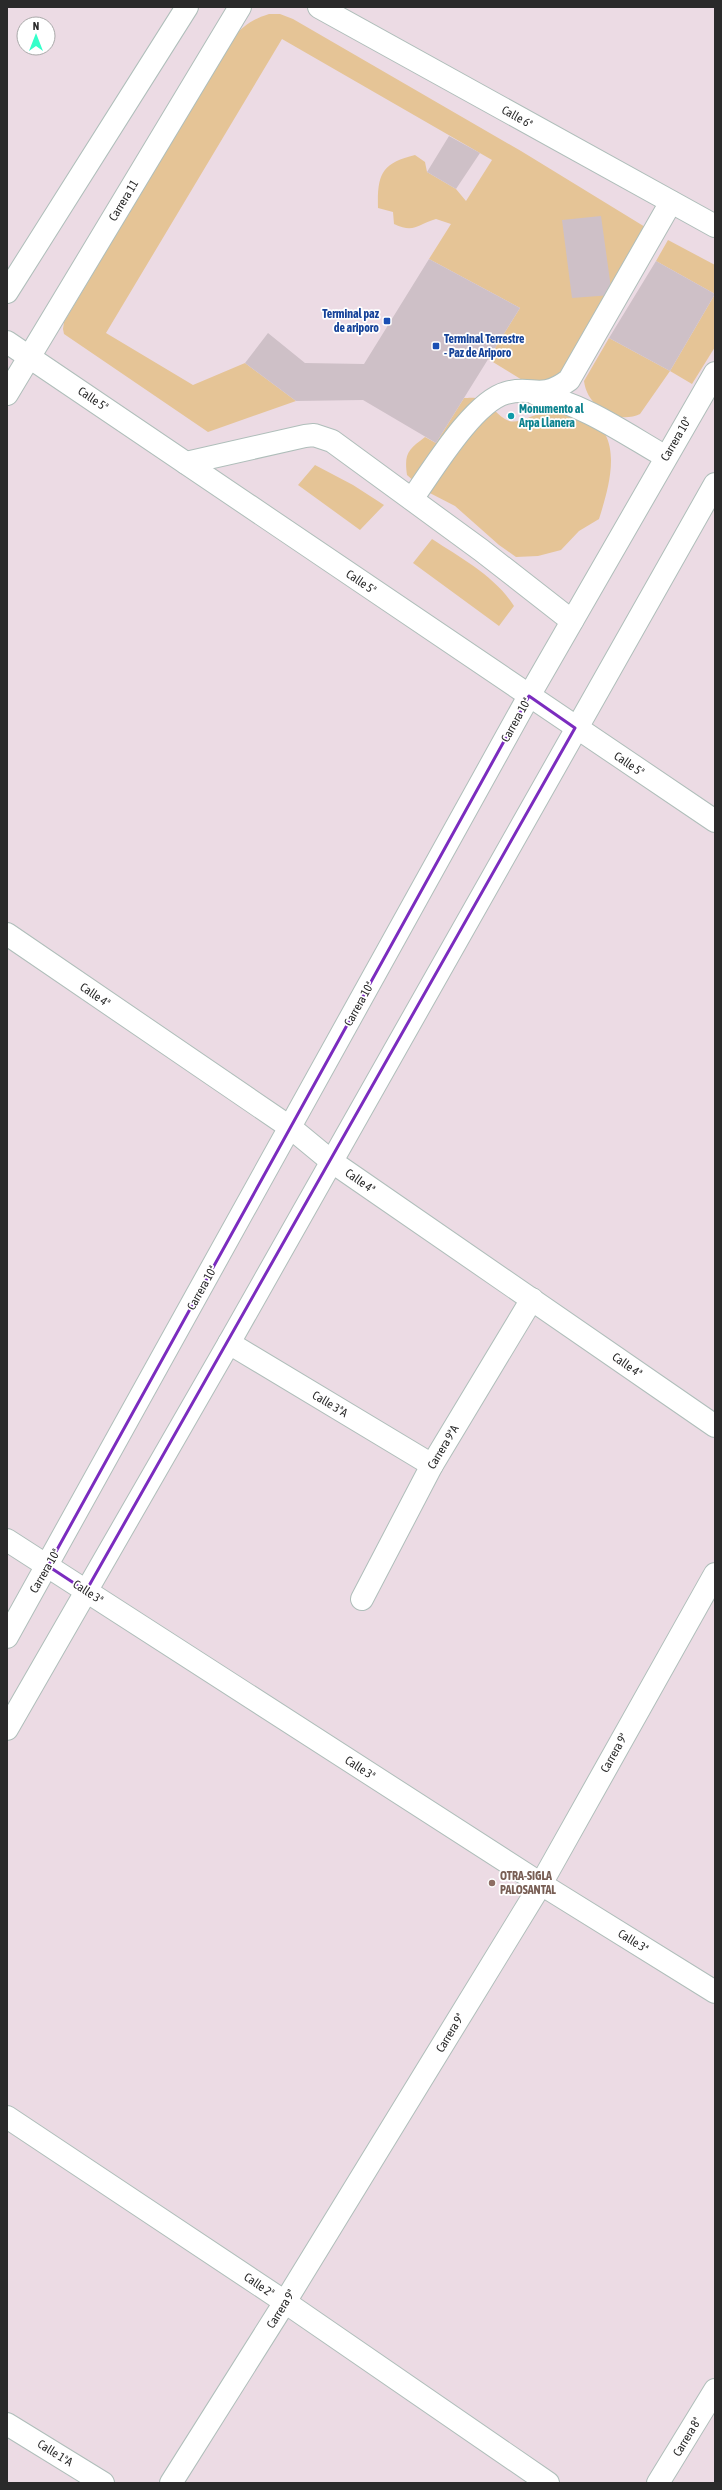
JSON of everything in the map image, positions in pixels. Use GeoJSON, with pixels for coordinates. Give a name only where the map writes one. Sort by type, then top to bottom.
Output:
{"type":"FeatureCollection","features":[{"type":"Feature","properties":{"kind":"street"},"geometry":{"type":"LineString","coordinates":[[7,292],[187,7]]}},
{"type":"Feature","properties":{"kind":"street","name":"Carrera 11"},"geometry":{"type":"LineString","coordinates":[[7,394],[240,7]]}},
{"type":"Feature","properties":{"kind":"street","name":"Calle 6ª"},"geometry":{"type":"LineString","coordinates":[[320,7],[715,226]]}},
{"type":"Feature","properties":{"kind":"street"},"geometry":{"type":"LineString","coordinates":[[412,500],[456,438],[479,412],[504,393],[552,391],[569,380],[671,202]]}},
{"type":"Feature","properties":{"kind":"street","name":"Calle 5ª"},"geometry":{"type":"LineString","coordinates":[[7,342],[575,728],[715,821]]}},
{"type":"Feature","properties":{"kind":"street","name":"Carrera 10ª"},"geometry":{"type":"LineString","coordinates":[[7,1637],[48,1566],[529,696],[715,373]]}},
{"type":"Feature","properties":{"kind":"street"},"geometry":{"type":"LineString","coordinates":[[531,393],[568,402],[588,411],[666,457]]}},
{"type":"Feature","properties":{"kind":"street"},"geometry":{"type":"LineString","coordinates":[[186,463],[314,435],[332,441],[572,621]]}},
{"type":"Feature","properties":{"kind":"street"},"geometry":{"type":"LineString","coordinates":[[7,1729],[229,1343],[575,728],[715,484]]}},
{"type":"Feature","properties":{"kind":"street","name":"Calle 4ª"},"geometry":{"type":"LineString","coordinates":[[7,934],[290,1128],[331,1161],[715,1426]]}},
{"type":"Feature","properties":{"kind":"street","name":"Carrera 9ªA"},"geometry":{"type":"LineString","coordinates":[[362,1600],[432,1465],[532,1299]]}},
{"type":"Feature","properties":{"kind":"street","name":"Calle 3ªA"},"geometry":{"type":"LineString","coordinates":[[229,1343],[432,1465]]}},
{"type":"Feature","properties":{"kind":"street","name":"Calle 3ª"},"geometry":{"type":"LineString","coordinates":[[7,1540],[541,1884],[715,1992]]}},
{"type":"Feature","properties":{"kind":"street","name":"Carrera 9ª"},"geometry":{"type":"LineString","coordinates":[[171,2483],[285,2302],[541,1884],[715,1574]]}},
{"type":"Feature","properties":{"kind":"street","name":"Calle 2ª"},"geometry":{"type":"LineString","coordinates":[[7,2117],[285,2302],[548,2483]]}},
{"type":"Feature","properties":{"kind":"street","name":"Carrera 8ª"},"geometry":{"type":"LineString","coordinates":[[658,2483],[715,2390]]}},
{"type":"Feature","properties":{"kind":"street","name":"Calle 1ªA"},"geometry":{"type":"LineString","coordinates":[[7,2424],[103,2483]]}},
{"type":"Feature","properties":{"kind":"highlighted area"},"geometry":{"type":"Polygon","coordinates":[[[529,696],[575,728],[86,1591],[48,1566],[529,696]]]}},
{"type":"Feature","properties":{"kind":"shaded area"},"geometry":{"type":"Polygon","coordinates":[[[269,14],[280,14],[293,19],[521,151],[650,230],[557,380],[527,383],[488,359],[520,308],[429,259],[451,224],[436,219],[412,228],[401,227],[394,224],[393,212],[378,208],[379,186],[384,172],[389,166],[404,158],[415,155],[425,162],[427,172],[456,189],[466,201],[492,160],[282,39],[106,333],[193,385],[245,363],[296,401],[208,432],[64,334],[64,322],[233,38],[249,23],[269,14]]]}},
{"type":"Feature","properties":{"kind":"shaded area"},"geometry":{"type":"Polygon","coordinates":[[[668,240],[715,265],[715,294],[656,261],[668,240]]]}},
{"type":"Feature","properties":{"kind":"shaded area"},"geometry":{"type":"Polygon","coordinates":[[[715,294],[715,347],[692,384],[670,371],[715,294]]]}},
{"type":"Feature","properties":{"kind":"shaded area"},"geometry":{"type":"Polygon","coordinates":[[[609,338],[670,371],[640,414],[631,417],[613,415],[597,406],[586,390],[584,381],[609,338]]]}},
{"type":"Feature","properties":{"kind":"shaded area"},"geometry":{"type":"Polygon","coordinates":[[[464,398],[479,399],[505,419],[513,422],[541,414],[568,414],[584,416],[597,424],[605,435],[610,448],[611,462],[607,492],[599,519],[579,531],[561,550],[538,556],[516,557],[499,545],[455,506],[424,490],[407,475],[406,462],[408,453],[425,437],[436,443],[464,398]]]}},
{"type":"Feature","properties":{"kind":"shaded area"},"geometry":{"type":"Polygon","coordinates":[[[315,465],[353,485],[384,505],[360,530],[298,485],[315,465]]]}},
{"type":"Feature","properties":{"kind":"shaded area"},"geometry":{"type":"Polygon","coordinates":[[[432,539],[477,568],[506,595],[514,606],[499,626],[413,563],[432,539]]]}},
{"type":"Feature","properties":{"kind":"building"},"geometry":{"type":"Polygon","coordinates":[[[449,136],[480,153],[456,189],[427,172],[449,136]]]}},
{"type":"Feature","properties":{"kind":"building"},"geometry":{"type":"Polygon","coordinates":[[[601,216],[612,295],[572,298],[562,220],[601,216]]]}},
{"type":"Feature","properties":{"kind":"building","name":"Terminal Terrestre - Paz de Ariporo"},"geometry":{"type":"Polygon","coordinates":[[[429,259],[520,308],[436,443],[363,400],[296,401],[245,363],[268,333],[305,363],[364,364],[429,259]]]}},
{"type":"Feature","properties":{"kind":"building"},"geometry":{"type":"Polygon","coordinates":[[[656,261],[715,294],[670,371],[609,338],[656,261]]]}},
{"type":"Feature","properties":{"kind":"place","name":"Terminal paz de ariporo"},"geometry":{"type":"Point","coordinates":[387,321]}},
{"type":"Feature","properties":{"kind":"place","name":"Terminal Terrestre - Paz de Ariporo"},"geometry":{"type":"Point","coordinates":[436,346]}},
{"type":"Feature","properties":{"kind":"place","name":"Monumento al Arpa Llanera"},"geometry":{"type":"Point","coordinates":[511,416]}},
{"type":"Feature","properties":{"kind":"place","name":"OTRA-SIGLA PALOSANTAL"},"geometry":{"type":"Point","coordinates":[492,1883]}}]}
